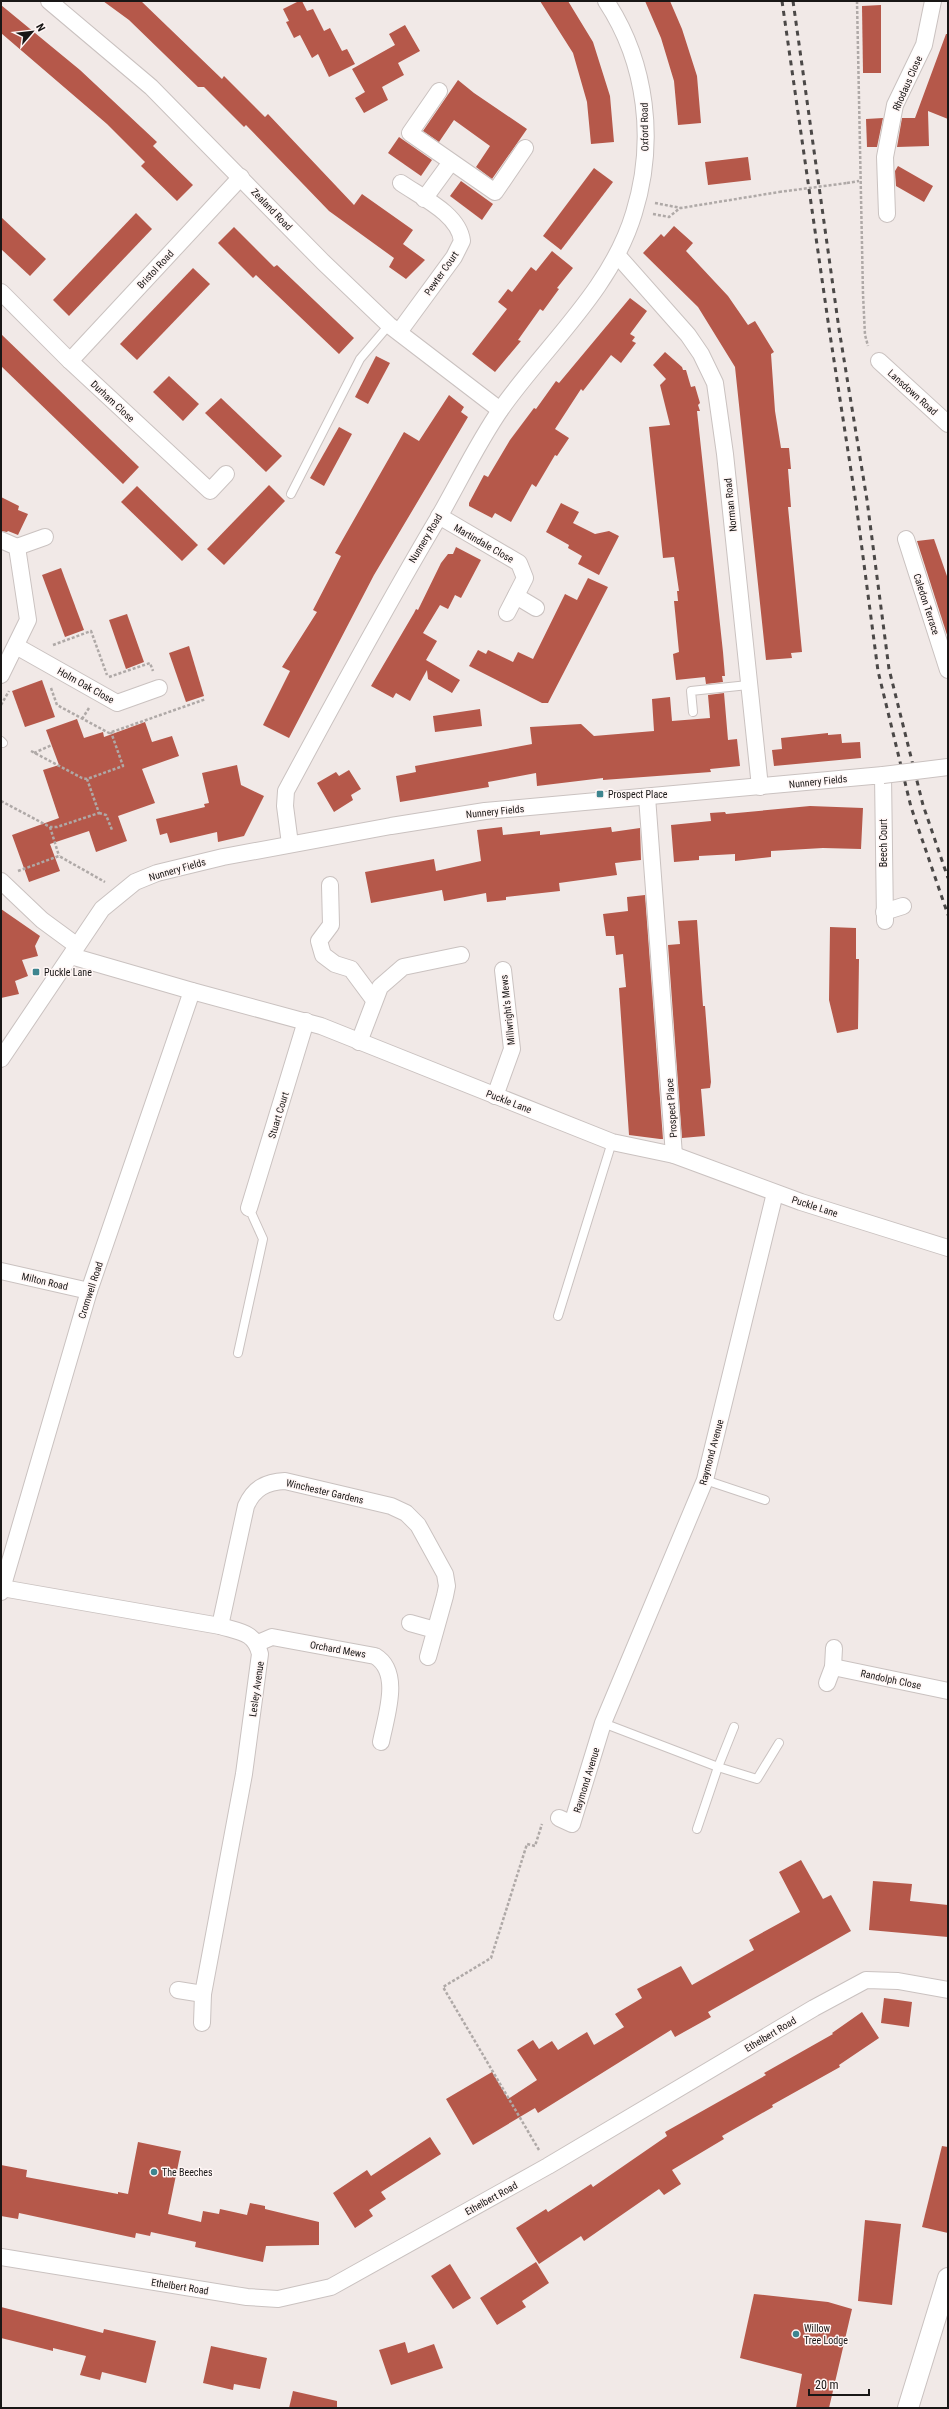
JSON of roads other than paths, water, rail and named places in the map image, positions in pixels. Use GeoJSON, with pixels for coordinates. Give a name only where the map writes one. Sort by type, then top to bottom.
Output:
{"type":"FeatureCollection","features":[{"type":"Feature","properties":{"kind":"street","name":"Zealand Road"},"geometry":{"type":"LineString","coordinates":[[49,1],[151,87],[323,262],[394,328],[500,410]]}},
{"type":"Feature","properties":{"kind":"street","name":"Oxford Road"},"geometry":{"type":"LineString","coordinates":[[606,1],[626,39],[637,68],[646,117],[645,154],[636,205],[618,256]]}},
{"type":"Feature","properties":{"kind":"street","name":"Rhodaus Close"},"geometry":{"type":"LineString","coordinates":[[887,214],[885,157],[895,105],[924,45],[933,1]]}},
{"type":"Feature","properties":{"kind":"street"},"geometry":{"type":"LineString","coordinates":[[439,91],[410,133],[495,192],[525,148]]}},
{"type":"Feature","properties":{"kind":"street"},"geometry":{"type":"LineString","coordinates":[[424,199],[451,162]]}},
{"type":"Feature","properties":{"kind":"street","name":"Bristol Road"},"geometry":{"type":"LineString","coordinates":[[70,361],[241,177]]}},
{"type":"Feature","properties":{"kind":"street","name":"Pewter Court"},"geometry":{"type":"LineString","coordinates":[[394,328],[454,257],[462,241],[457,226],[443,212],[401,183]]}},
{"type":"Feature","properties":{"kind":"street","name":"Nunnery Road"},"geometry":{"type":"LineString","coordinates":[[290,844],[285,806],[286,791],[410,564],[500,410],[597,288],[618,256]]}},
{"type":"Feature","properties":{"kind":"street","name":"Norman Road"},"geometry":{"type":"LineString","coordinates":[[618,256],[688,335],[701,354],[715,383],[725,454],[760,787]]}},
{"type":"Feature","properties":{"kind":"street","name":"Durham Close"},"geometry":{"type":"LineString","coordinates":[[1,292],[70,361],[210,491],[226,474]]}},
{"type":"Feature","properties":{"kind":"street","name":"Lansdown Road"},"geometry":{"type":"LineString","coordinates":[[879,361],[948,424]]}},
{"type":"Feature","properties":{"kind":"street","name":"Martindale Close"},"geometry":{"type":"LineString","coordinates":[[439,516],[519,563],[525,578],[507,613]]}},
{"type":"Feature","properties":{"kind":"street"},"geometry":{"type":"LineString","coordinates":[[1,540],[17,547],[45,536]]}},
{"type":"Feature","properties":{"kind":"street","name":"Caledon Terrace"},"geometry":{"type":"LineString","coordinates":[[906,539],[948,670]]}},
{"type":"Feature","properties":{"kind":"street"},"geometry":{"type":"LineString","coordinates":[[6,681],[16,646],[28,620],[17,547]]}},
{"type":"Feature","properties":{"kind":"street"},"geometry":{"type":"LineString","coordinates":[[516,596],[536,608]]}},
{"type":"Feature","properties":{"kind":"street","name":"Holm Oak Close"},"geometry":{"type":"LineString","coordinates":[[16,646],[117,703],[159,688]]}},
{"type":"Feature","properties":{"kind":"street","name":"Nunnery Fields"},"geometry":{"type":"LineString","coordinates":[[1,1059],[102,909],[135,882],[157,873],[223,857],[290,844],[485,811],[760,787],[948,767]]}},
{"type":"Feature","properties":{"kind":"street","name":"Beech Court"},"geometry":{"type":"LineString","coordinates":[[882,775],[884,916],[904,906]]}},
{"type":"Feature","properties":{"kind":"street","name":"Prospect Place"},"geometry":{"type":"LineString","coordinates":[[647,797],[674,1155]]}},
{"type":"Feature","properties":{"kind":"street"},"geometry":{"type":"LineString","coordinates":[[1,881],[73,950]]}},
{"type":"Feature","properties":{"kind":"street"},"geometry":{"type":"LineString","coordinates":[[330,885],[331,925],[319,941],[322,955],[335,964],[351,969],[374,1000]]}},
{"type":"Feature","properties":{"kind":"street","name":"Puckle Lane"},"geometry":{"type":"LineString","coordinates":[[73,950],[192,991],[306,1022],[612,1142],[674,1155],[775,1192],[948,1248]]}},
{"type":"Feature","properties":{"kind":"street"},"geometry":{"type":"LineString","coordinates":[[359,1042],[380,987],[403,967],[461,955]]}},
{"type":"Feature","properties":{"kind":"street","name":"Millwright's Mews"},"geometry":{"type":"LineString","coordinates":[[495,1096],[512,1049],[503,970]]}},
{"type":"Feature","properties":{"kind":"street","name":"Cromwell Road"},"geometry":{"type":"LineString","coordinates":[[1,1590],[89,1291],[192,991]]}},
{"type":"Feature","properties":{"kind":"street","name":"Stuart Court"},"geometry":{"type":"LineString","coordinates":[[250,1208],[306,1022]]}},
{"type":"Feature","properties":{"kind":"street","name":"Raymond Avenue"},"geometry":{"type":"LineString","coordinates":[[559,1818],[572,1824],[597,1720],[705,1480],[775,1192]]}},
{"type":"Feature","properties":{"kind":"street","name":"Milton Road"},"geometry":{"type":"LineString","coordinates":[[1,1271],[89,1291]]}},
{"type":"Feature","properties":{"kind":"street","name":"Winchester Gardens"},"geometry":{"type":"LineString","coordinates":[[220,1626],[246,1506],[251,1496],[260,1487],[273,1482],[285,1481],[391,1506],[406,1513],[418,1525],[445,1574],[445,1596],[428,1658]]}},
{"type":"Feature","properties":{"kind":"street"},"geometry":{"type":"LineString","coordinates":[[1,1590],[220,1626],[250,1636],[258,1643]]}},
{"type":"Feature","properties":{"kind":"street"},"geometry":{"type":"LineString","coordinates":[[410,1623],[435,1630]]}},
{"type":"Feature","properties":{"kind":"street","name":"Orchard Mews"},"geometry":{"type":"LineString","coordinates":[[258,1643],[272,1637],[375,1656],[384,1661],[389,1671],[390,1701],[381,1742]]}},
{"type":"Feature","properties":{"kind":"street","name":"Lesley Avenue"},"geometry":{"type":"LineString","coordinates":[[202,2024],[204,1994],[244,1774],[260,1654],[258,1643]]}},
{"type":"Feature","properties":{"kind":"street"},"geometry":{"type":"LineString","coordinates":[[827,1683],[833,1667],[834,1648]]}},
{"type":"Feature","properties":{"kind":"street","name":"Randolph Close"},"geometry":{"type":"LineString","coordinates":[[833,1667],[948,1691]]}},
{"type":"Feature","properties":{"kind":"street","name":"Ethelbert Road"},"geometry":{"type":"LineString","coordinates":[[1,2256],[247,2297],[278,2299],[331,2287],[548,2166],[800,2016],[866,1980],[898,1981],[948,1990]]}},
{"type":"Feature","properties":{"kind":"street"},"geometry":{"type":"LineString","coordinates":[[178,1990],[204,1994]]}},
{"type":"Feature","properties":{"kind":"street"},"geometry":{"type":"LineString","coordinates":[[908,2408],[948,2278]]}},
{"type":"Feature","properties":{"kind":"lane"},"geometry":{"type":"LineString","coordinates":[[291,494],[360,359],[394,328]]}},
{"type":"Feature","properties":{"kind":"lane"},"geometry":{"type":"LineString","coordinates":[[693,712],[691,691],[748,684]]}},
{"type":"Feature","properties":{"kind":"lane"},"geometry":{"type":"LineString","coordinates":[[558,1316],[612,1142]]}},
{"type":"Feature","properties":{"kind":"lane"},"geometry":{"type":"LineString","coordinates":[[238,1353],[263,1239],[250,1208]]}},
{"type":"Feature","properties":{"kind":"lane"},"geometry":{"type":"LineString","coordinates":[[705,1480],[765,1500]]}},
{"type":"Feature","properties":{"kind":"lane"},"geometry":{"type":"LineString","coordinates":[[597,1720],[718,1766],[757,1779],[779,1743]]}},
{"type":"Feature","properties":{"kind":"lane"},"geometry":{"type":"LineString","coordinates":[[697,1830],[718,1766],[734,1727]]}},
{"type":"Feature","properties":{"kind":"railway"},"geometry":{"type":"LineString","coordinates":[[782,1],[856,503],[878,671],[911,807],[948,915]]}},
{"type":"Feature","properties":{"kind":"railway"},"geometry":{"type":"LineString","coordinates":[[793,1],[839,329],[867,500],[889,669],[923,805],[948,878]]}},
{"type":"Feature","properties":{"kind":"place","name":"Prospect Place"},"geometry":{"type":"Point","coordinates":[600,794]}},
{"type":"Feature","properties":{"kind":"place","name":"Puckle Lane"},"geometry":{"type":"Point","coordinates":[36,972]}},
{"type":"Feature","properties":{"kind":"place","name":"The Beeches"},"geometry":{"type":"Point","coordinates":[154,2172]}},
{"type":"Feature","properties":{"kind":"place","name":"Willow Tree Lodge"},"geometry":{"type":"Point","coordinates":[796,2334]}}]}
